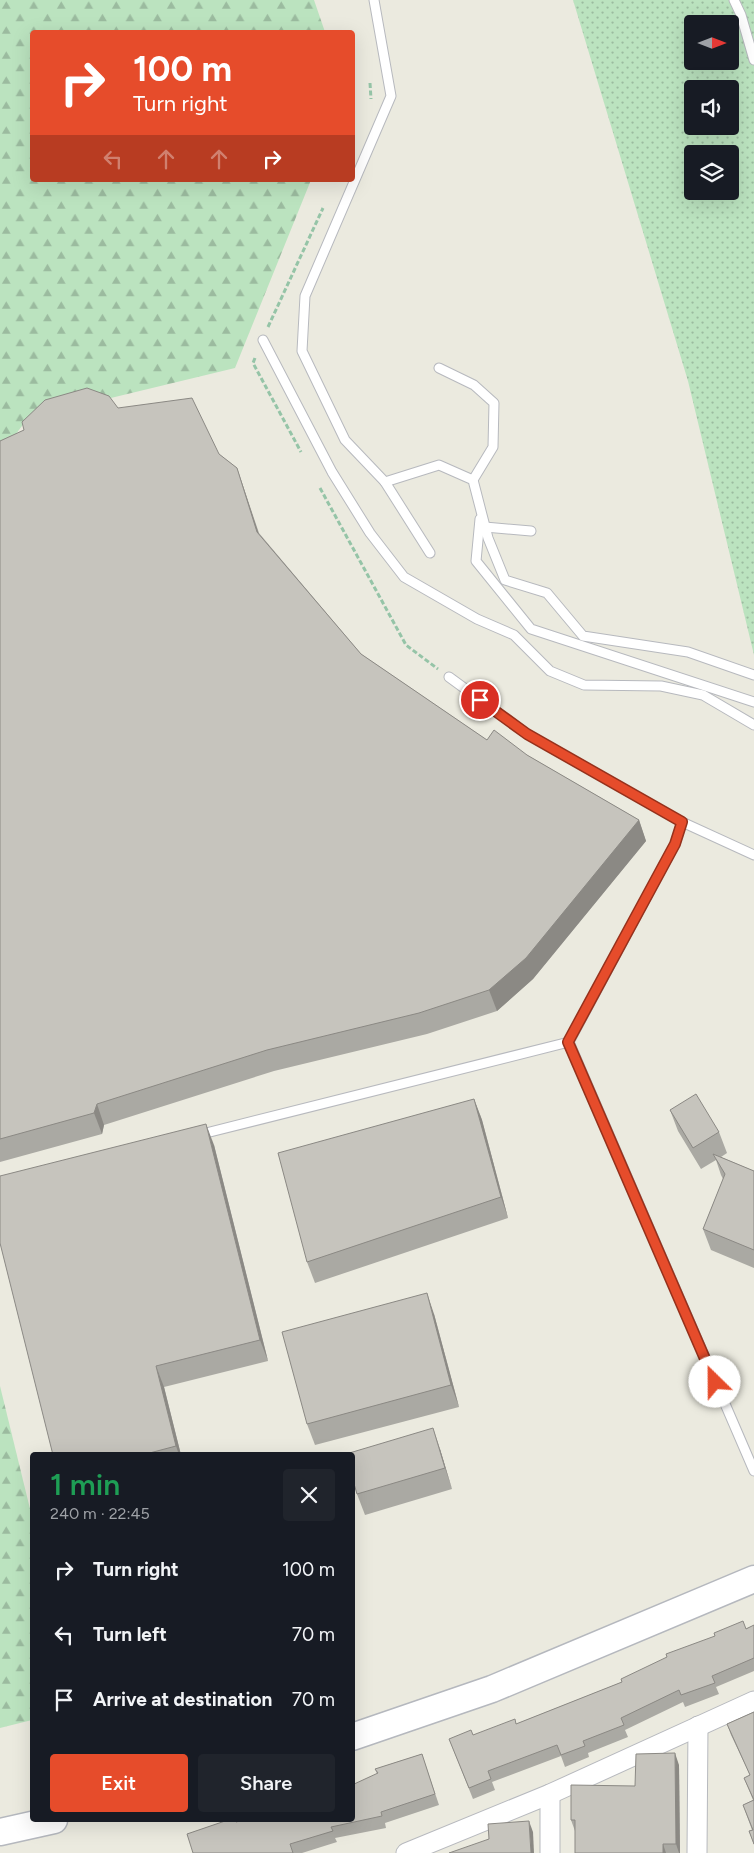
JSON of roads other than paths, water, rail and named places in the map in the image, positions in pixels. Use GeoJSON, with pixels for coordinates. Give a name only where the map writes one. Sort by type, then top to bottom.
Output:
{"type":"FeatureCollection","features":[{"type":"Feature","properties":{"kind":"street"},"geometry":{"type":"LineString","coordinates":[[355,1736],[492,1689],[754,1579]]}},
{"type":"Feature","properties":{"kind":"street"},"geometry":{"type":"LineString","coordinates":[[410,1852],[550,1794],[754,1700]]}},
{"type":"Feature","properties":{"kind":"street"},"geometry":{"type":"LineString","coordinates":[[697,1853],[698,1726]]}},
{"type":"Feature","properties":{"kind":"street"},"geometry":{"type":"LineString","coordinates":[[550,1794],[550,1853]]}},
{"type":"Feature","properties":{"kind":"street"},"geometry":{"type":"LineString","coordinates":[[0,1832],[45,1822]]}},
{"type":"Feature","properties":{"kind":"lane"},"geometry":{"type":"LineString","coordinates":[[355,180],[391,96],[374,0]]}},
{"type":"Feature","properties":{"kind":"lane"},"geometry":{"type":"LineString","coordinates":[[734,0],[741,15],[754,60]]}},
{"type":"Feature","properties":{"kind":"lane"},"geometry":{"type":"LineString","coordinates":[[354,182],[305,296],[302,350],[344,440],[385,482],[430,554]]}},
{"type":"Feature","properties":{"kind":"lane"},"geometry":{"type":"LineString","coordinates":[[263,340],[332,472],[370,532],[404,577],[477,619],[514,635],[550,671],[584,685],[661,686],[703,695],[754,725]]}},
{"type":"Feature","properties":{"kind":"lane"},"geometry":{"type":"LineString","coordinates":[[439,368],[474,385],[494,404],[493,447],[473,480],[485,527],[506,580],[547,592],[583,636],[688,652],[754,675]]}},
{"type":"Feature","properties":{"kind":"lane"},"geometry":{"type":"LineString","coordinates":[[385,482],[439,465],[473,480]]}},
{"type":"Feature","properties":{"kind":"lane"},"geometry":{"type":"LineString","coordinates":[[481,512],[476,561],[531,629],[754,702]]}},
{"type":"Feature","properties":{"kind":"lane"},"geometry":{"type":"LineString","coordinates":[[485,527],[531,531]]}},
{"type":"Feature","properties":{"kind":"lane"},"geometry":{"type":"LineString","coordinates":[[449,677],[527,734],[682,822],[754,855]]}},
{"type":"Feature","properties":{"kind":"lane"},"geometry":{"type":"LineString","coordinates":[[193,1136],[568,1042],[675,844],[682,822]]}},
{"type":"Feature","properties":{"kind":"lane"},"geometry":{"type":"LineString","coordinates":[[568,1042],[754,1471]]}}]}
